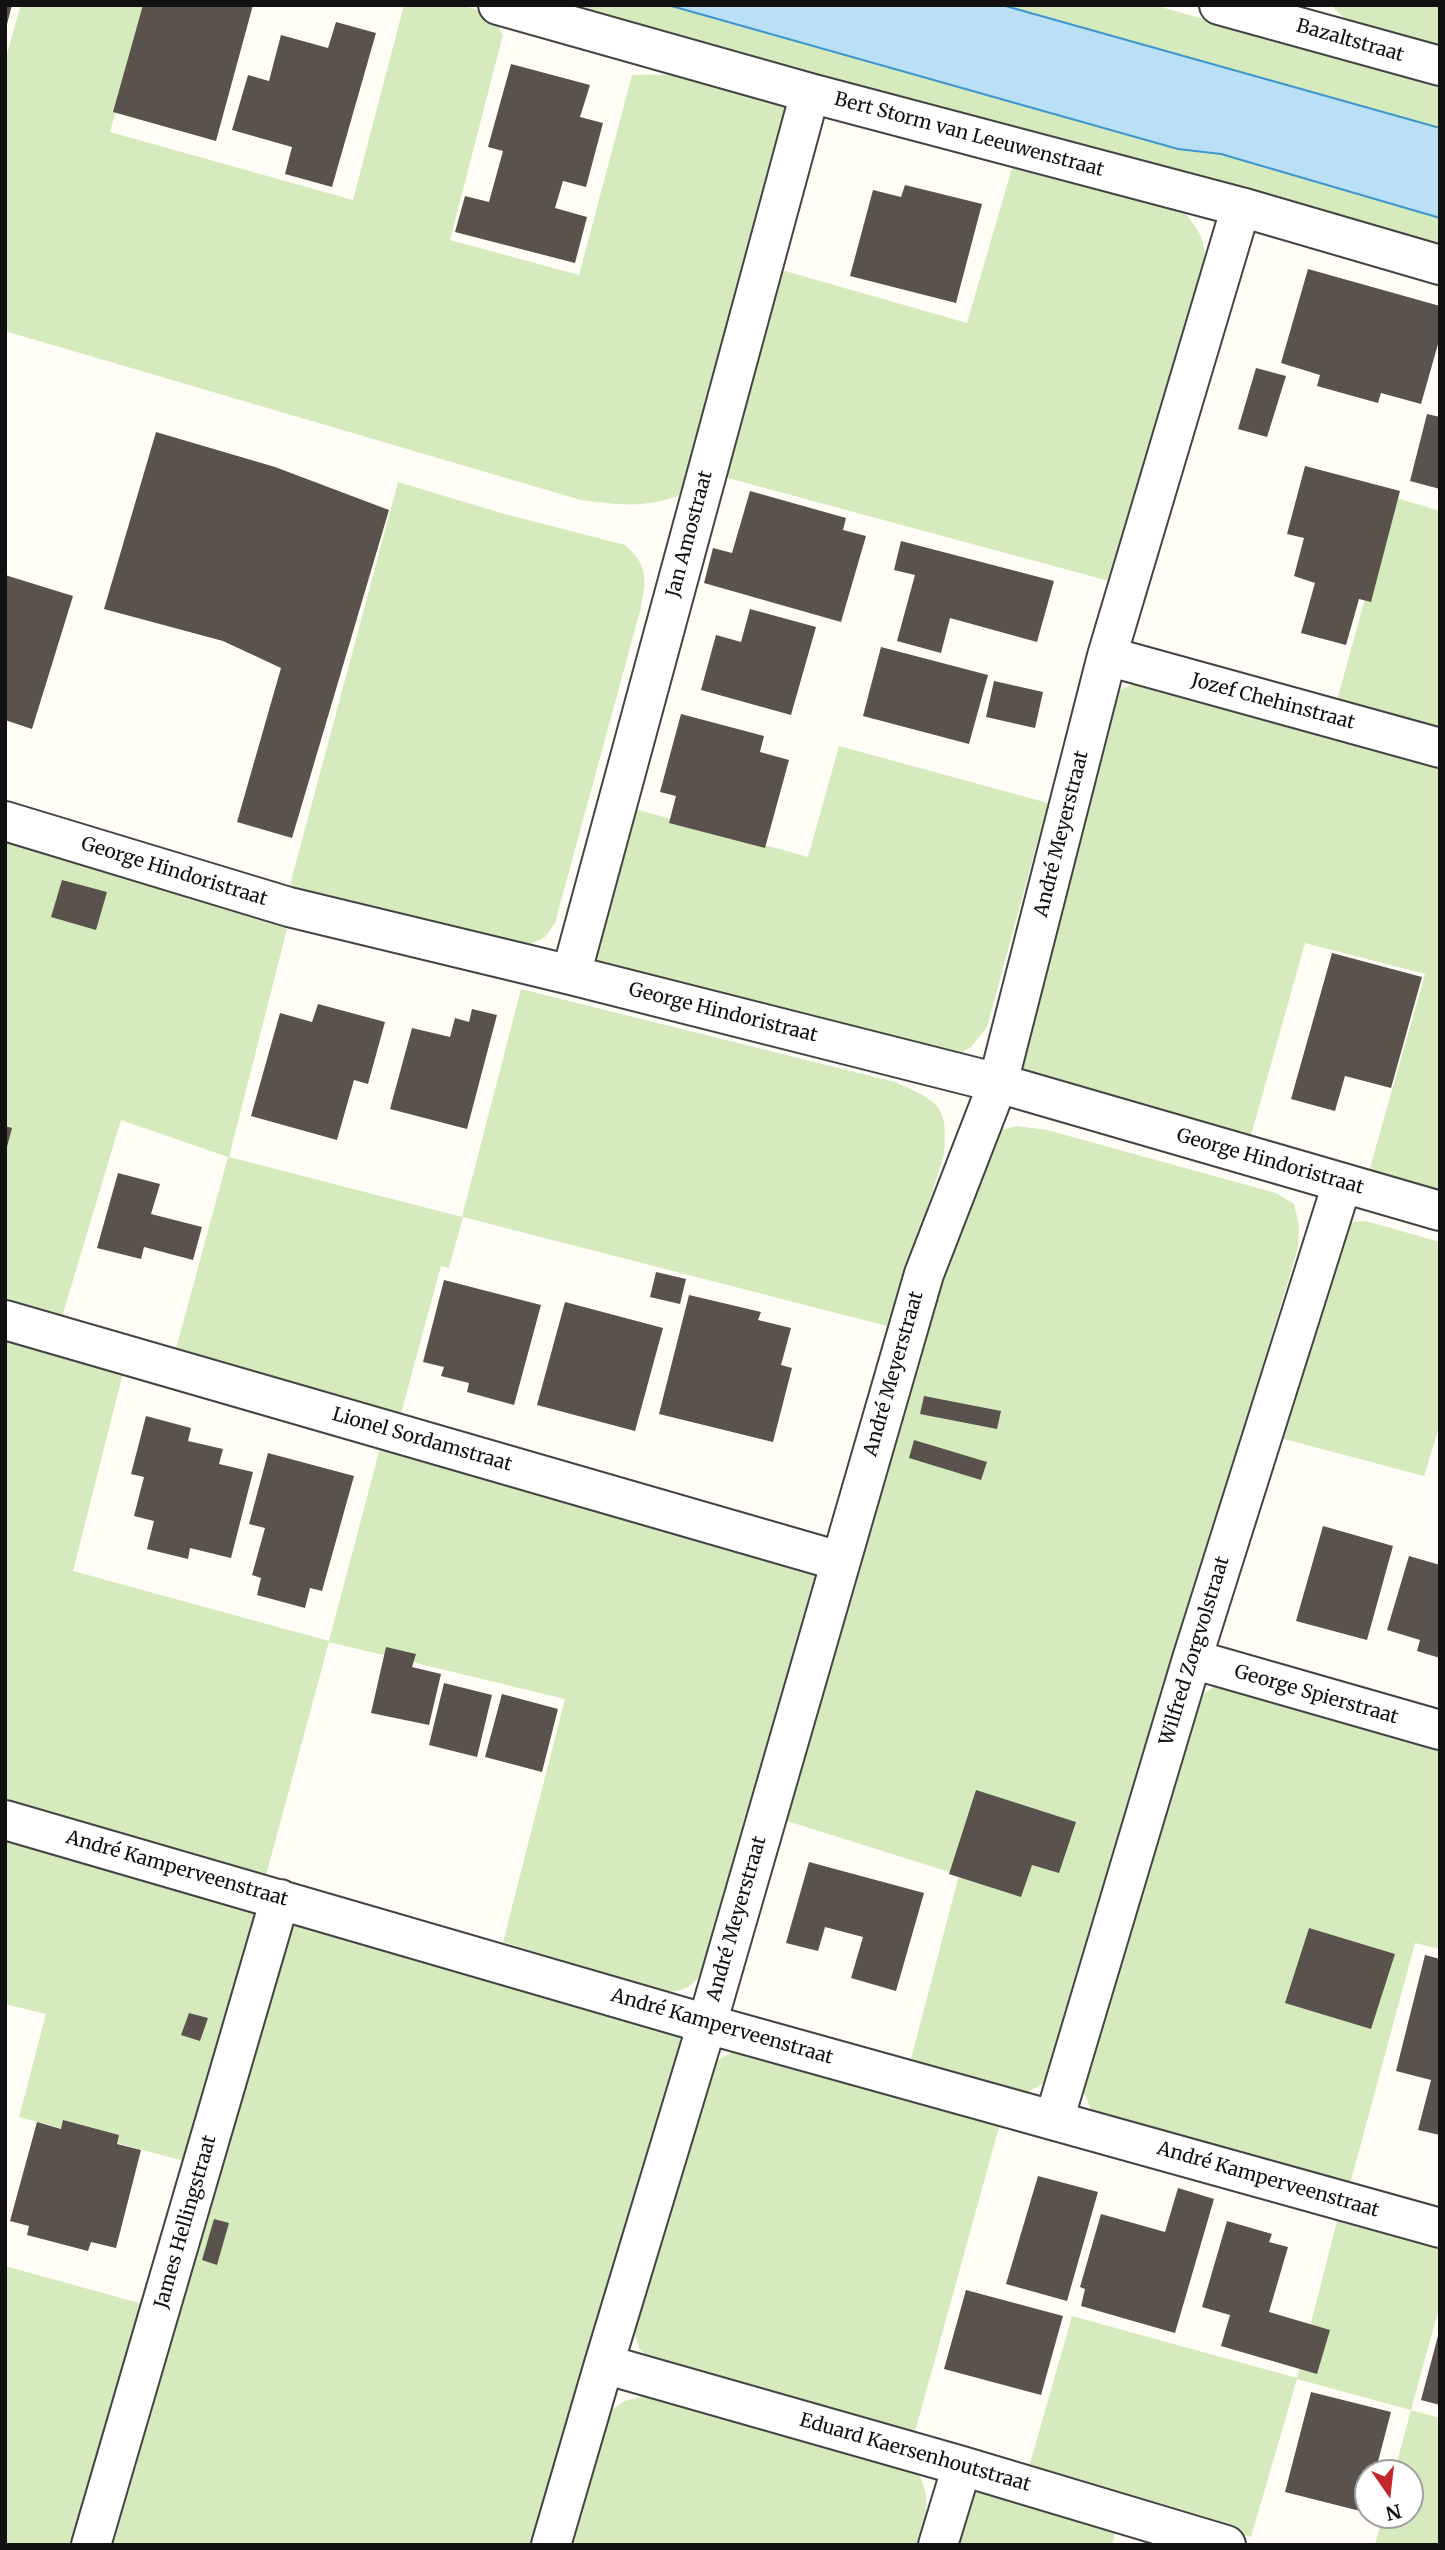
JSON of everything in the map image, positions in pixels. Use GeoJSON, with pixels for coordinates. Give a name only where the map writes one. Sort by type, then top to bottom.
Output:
{"type":"FeatureCollection","features":[{"type":"Feature","properties":{"kind":"street","name":"Bert Storm van Leeuwenstraat"},"geometry":{"type":"LineString","coordinates":[[498,5],[810,93],[1241,206],[1440,265]]}},
{"type":"Feature","properties":{"kind":"street","name":"Bazaltstraat"},"geometry":{"type":"LineString","coordinates":[[1219,5],[1295,15],[1440,66]]}},
{"type":"Feature","properties":{"kind":"street","name":"Jan Amostraat"},"geometry":{"type":"LineString","coordinates":[[571,975],[810,93]]}},
{"type":"Feature","properties":{"kind":"street","name":"André Meyerstraat"},"geometry":{"type":"LineString","coordinates":[[551,2545],[708,2024],[839,1561],[924,1274],[999,1083],[1107,656],[1241,206]]}},
{"type":"Feature","properties":{"kind":"street","name":"Jozef Chehinstraat"},"geometry":{"type":"LineString","coordinates":[[1107,656],[1440,748]]}},
{"type":"Feature","properties":{"kind":"street","name":"George Hindoristraat"},"geometry":{"type":"LineString","coordinates":[[5,821],[289,907],[999,1083],[1440,1211]]}},
{"type":"Feature","properties":{"kind":"street","name":"Wilfred Zorgvolstraat"},"geometry":{"type":"LineString","coordinates":[[1054,2120],[1192,1659],[1342,1184]]}},
{"type":"Feature","properties":{"kind":"street","name":"Lionel Sordamstraat"},"geometry":{"type":"LineString","coordinates":[[5,1320],[839,1561]]}},
{"type":"Feature","properties":{"kind":"street","name":"George Spierstraat"},"geometry":{"type":"LineString","coordinates":[[1192,1659],[1440,1730]]}},
{"type":"Feature","properties":{"kind":"street","name":"André Kamperveenstraat"},"geometry":{"type":"LineString","coordinates":[[5,1821],[708,2024],[1440,2228]]}},
{"type":"Feature","properties":{"kind":"street","name":"James Hellingstraat"},"geometry":{"type":"LineString","coordinates":[[91,2545],[280,1899]]}},
{"type":"Feature","properties":{"kind":"street","name":"Eduard Kaersenhoutstraat"},"geometry":{"type":"LineString","coordinates":[[604,2364],[1226,2545]]}},
{"type":"Feature","properties":{"kind":"street"},"geometry":{"type":"LineString","coordinates":[[938,2545],[962,2466]]}},
{"type":"Feature","properties":{"kind":"green space"},"geometry":{"type":"Polygon","coordinates":[[[21,5],[146,5],[110,132],[353,200],[404,5],[464,5],[492,16],[503,35],[450,240],[579,275],[632,75],[698,74],[779,98],[789,111],[684,493],[646,504],[581,500],[5,331],[5,60],[21,5]]]}},
{"type":"Feature","properties":{"kind":"green space"},"geometry":{"type":"Polygon","coordinates":[[[559,5],[668,5],[1178,149],[1221,154],[1440,218],[1440,252],[559,5]]]}},
{"type":"Feature","properties":{"kind":"green space"},"geometry":{"type":"Polygon","coordinates":[[[1002,5],[1154,5],[1440,86],[1440,128],[1002,5]]]}},
{"type":"Feature","properties":{"kind":"green space"},"geometry":{"type":"Polygon","coordinates":[[[1332,5],[1440,5],[1440,50],[1397,40],[1366,29],[1352,23],[1332,5]]]}},
{"type":"Feature","properties":{"kind":"green space"},"geometry":{"type":"Polygon","coordinates":[[[1012,168],[1184,212],[1198,232],[1205,251],[1205,268],[1113,582],[713,474],[771,267],[967,323],[1012,168]]]}},
{"type":"Feature","properties":{"kind":"green space"},"geometry":{"type":"Polygon","coordinates":[[[398,482],[501,513],[625,545],[639,560],[644,575],[640,611],[555,923],[545,937],[527,946],[286,900],[398,482]]]}},
{"type":"Feature","properties":{"kind":"green space"},"geometry":{"type":"Polygon","coordinates":[[[1393,497],[1440,511],[1440,733],[1336,704],[1393,497]]]}},
{"type":"Feature","properties":{"kind":"green space"},"geometry":{"type":"Polygon","coordinates":[[[1137,682],[1440,757],[1440,1202],[1366,1182],[1425,974],[1305,943],[1248,1146],[1011,1068],[1114,693],[1137,682]]]}},
{"type":"Feature","properties":{"kind":"green space"},"geometry":{"type":"Polygon","coordinates":[[[839,746],[1048,803],[987,1027],[971,1047],[950,1060],[582,958],[617,804],[808,857],[839,746]]]}},
{"type":"Feature","properties":{"kind":"green space"},"geometry":{"type":"Polygon","coordinates":[[[5,838],[188,891],[287,929],[229,1157],[462,1217],[521,989],[895,1082],[921,1094],[937,1106],[942,1114],[944,1154],[891,1327],[463,1217],[449,1268],[441,1266],[400,1417],[174,1356],[228,1157],[121,1120],[62,1317],[5,1301],[5,838]]]}},
{"type":"Feature","properties":{"kind":"green space"},"geometry":{"type":"Polygon","coordinates":[[[1017,1126],[1047,1130],[1276,1193],[1294,1204],[1299,1225],[1298,1248],[1055,2060],[1046,2082],[1024,2094],[910,2063],[959,1875],[784,1820],[977,1146],[993,1132],[1017,1126]]]}},
{"type":"Feature","properties":{"kind":"green space"},"geometry":{"type":"Polygon","coordinates":[[[1366,1221],[1440,1242],[1440,1424],[1424,1476],[1269,1435],[1342,1223],[1366,1221]]]}},
{"type":"Feature","properties":{"kind":"green space"},"geometry":{"type":"Polygon","coordinates":[[[5,1335],[124,1369],[73,1571],[329,1641],[381,1444],[807,1563],[817,1577],[711,1960],[696,1980],[686,1988],[662,1991],[503,1942],[565,1699],[329,1642],[265,1879],[5,1807],[5,1335]]]}},
{"type":"Feature","properties":{"kind":"green space"},"geometry":{"type":"Polygon","coordinates":[[[1216,1685],[1440,1743],[1440,1949],[1415,1943],[1349,2188],[1105,2119],[1091,2109],[1083,2091],[1192,1707],[1216,1685]]]}},
{"type":"Feature","properties":{"kind":"green space"},"geometry":{"type":"Polygon","coordinates":[[[5,1839],[265,1912],[192,2163],[19,2117],[46,2014],[5,2004],[5,1839]]]}},
{"type":"Feature","properties":{"kind":"green space"},"geometry":{"type":"Polygon","coordinates":[[[286,1918],[671,2027],[681,2041],[681,2057],[539,2545],[101,2545],[286,1918]]]}},
{"type":"Feature","properties":{"kind":"green space"},"geometry":{"type":"Polygon","coordinates":[[[734,2051],[1001,2120],[913,2439],[654,2364],[639,2348],[632,2325],[708,2073],[718,2060],[734,2051]]]}},
{"type":"Feature","properties":{"kind":"green space"},"geometry":{"type":"Polygon","coordinates":[[[1337,2221],[1440,2249],[1440,2304],[1411,2410],[1297,2379],[1251,2537],[1027,2474],[1072,2316],[1297,2378],[1337,2221]]]}},
{"type":"Feature","properties":{"kind":"green space"},"geometry":{"type":"Polygon","coordinates":[[[5,2266],[150,2306],[81,2545],[5,2545],[5,2266]]]}},
{"type":"Feature","properties":{"kind":"green space"},"geometry":{"type":"Polygon","coordinates":[[[648,2395],[897,2464],[919,2474],[927,2502],[918,2545],[568,2545],[606,2415],[624,2401],[648,2395]]]}},
{"type":"Feature","properties":{"kind":"green space"},"geometry":{"type":"Polygon","coordinates":[[[1411,2410],[1440,2418],[1440,2545],[1375,2545],[1379,2529],[1424,2529],[1424,2459],[1398,2459],[1411,2410]]]}},
{"type":"Feature","properties":{"kind":"green space"},"geometry":{"type":"Polygon","coordinates":[[[999,2488],[1118,2522],[1112,2545],[949,2545],[974,2490],[999,2488]]]}},
{"type":"Feature","properties":{"kind":"water"},"geometry":{"type":"Polygon","coordinates":[[[668,5],[1002,5],[1440,128],[1440,218],[1221,154],[1178,149],[668,5]]]}},
{"type":"Feature","properties":{"kind":"building"},"geometry":{"type":"Polygon","coordinates":[[[5,5],[12,5],[6,28],[5,28],[5,5]]]}},
{"type":"Feature","properties":{"kind":"building"},"geometry":{"type":"Polygon","coordinates":[[[143,5],[253,5],[216,141],[113,112],[143,5]]]}},
{"type":"Feature","properties":{"kind":"building"},"geometry":{"type":"Polygon","coordinates":[[[336,22],[376,33],[332,187],[285,174],[292,147],[232,130],[248,75],[269,81],[281,35],[328,48],[336,22]]]}},
{"type":"Feature","properties":{"kind":"building"},"geometry":{"type":"Polygon","coordinates":[[[511,64],[590,85],[580,117],[603,123],[586,187],[563,181],[555,208],[587,217],[575,263],[455,232],[465,196],[489,202],[503,151],[488,147],[511,64]]]}},
{"type":"Feature","properties":{"kind":"building"},"geometry":{"type":"Polygon","coordinates":[[[905,185],[982,204],[956,303],[850,276],[873,190],[901,197],[905,185]]]}},
{"type":"Feature","properties":{"kind":"building"},"geometry":{"type":"Polygon","coordinates":[[[1308,269],[1440,306],[1440,337],[1421,404],[1381,393],[1378,403],[1317,386],[1320,375],[1281,363],[1308,269]]]}},
{"type":"Feature","properties":{"kind":"building"},"geometry":{"type":"Polygon","coordinates":[[[1256,368],[1286,376],[1267,437],[1238,429],[1256,368]]]}},
{"type":"Feature","properties":{"kind":"building"},"geometry":{"type":"Polygon","coordinates":[[[1427,414],[1440,417],[1440,489],[1410,481],[1427,414]]]}},
{"type":"Feature","properties":{"kind":"building"},"geometry":{"type":"Polygon","coordinates":[[[156,432],[275,467],[389,510],[292,838],[237,822],[281,668],[223,641],[104,609],[156,432]]]}},
{"type":"Feature","properties":{"kind":"building"},"geometry":{"type":"Polygon","coordinates":[[[1305,466],[1400,491],[1371,602],[1359,599],[1346,645],[1301,633],[1315,583],[1294,576],[1304,538],[1287,534],[1305,466]]]}},
{"type":"Feature","properties":{"kind":"building"},"geometry":{"type":"Polygon","coordinates":[[[750,491],[846,518],[843,530],[866,536],[841,622],[704,583],[713,548],[732,553],[750,491]]]}},
{"type":"Feature","properties":{"kind":"building"},"geometry":{"type":"Polygon","coordinates":[[[901,541],[1054,581],[1037,642],[950,618],[941,653],[897,641],[915,575],[894,570],[901,541]]]}},
{"type":"Feature","properties":{"kind":"building"},"geometry":{"type":"Polygon","coordinates":[[[5,575],[73,596],[32,729],[5,720],[5,575]]]}},
{"type":"Feature","properties":{"kind":"building"},"geometry":{"type":"Polygon","coordinates":[[[750,609],[816,627],[791,715],[701,690],[716,635],[741,642],[750,609]]]}},
{"type":"Feature","properties":{"kind":"building"},"geometry":{"type":"Polygon","coordinates":[[[881,647],[988,675],[969,744],[863,716],[881,647]]]}},
{"type":"Feature","properties":{"kind":"building"},"geometry":{"type":"Polygon","coordinates":[[[994,681],[1043,692],[1035,728],[986,717],[994,681]]]}},
{"type":"Feature","properties":{"kind":"building"},"geometry":{"type":"Polygon","coordinates":[[[681,714],[764,736],[760,752],[789,760],[765,848],[669,823],[676,796],[660,792],[681,714]]]}},
{"type":"Feature","properties":{"kind":"building"},"geometry":{"type":"Polygon","coordinates":[[[62,880],[107,892],[96,930],[51,917],[62,880]]]}},
{"type":"Feature","properties":{"kind":"building"},"geometry":{"type":"Polygon","coordinates":[[[1332,953],[1422,977],[1391,1088],[1345,1076],[1335,1111],[1291,1099],[1332,953]]]}},
{"type":"Feature","properties":{"kind":"building"},"geometry":{"type":"Polygon","coordinates":[[[318,1004],[385,1022],[368,1084],[354,1080],[337,1140],[251,1116],[280,1013],[312,1022],[318,1004]]]}},
{"type":"Feature","properties":{"kind":"building"},"geometry":{"type":"Polygon","coordinates":[[[472,1009],[497,1015],[467,1129],[390,1109],[412,1028],[450,1037],[455,1018],[469,1022],[472,1009]]]}},
{"type":"Feature","properties":{"kind":"building"},"geometry":{"type":"Polygon","coordinates":[[[5,1126],[12,1128],[7,1147],[5,1147],[5,1126]]]}},
{"type":"Feature","properties":{"kind":"building"},"geometry":{"type":"Polygon","coordinates":[[[118,1173],[160,1184],[151,1214],[202,1227],[193,1260],[144,1247],[141,1259],[97,1248],[118,1173]]]}},
{"type":"Feature","properties":{"kind":"building"},"geometry":{"type":"Polygon","coordinates":[[[656,1272],[686,1279],[680,1304],[650,1297],[656,1272]]]}},
{"type":"Feature","properties":{"kind":"building"},"geometry":{"type":"Polygon","coordinates":[[[444,1280],[541,1305],[514,1405],[467,1392],[469,1383],[441,1376],[444,1367],[423,1362],[444,1280]]]}},
{"type":"Feature","properties":{"kind":"building"},"geometry":{"type":"Polygon","coordinates":[[[689,1295],[761,1312],[758,1320],[791,1328],[781,1365],[792,1368],[773,1442],[659,1414],[689,1295]]]}},
{"type":"Feature","properties":{"kind":"building"},"geometry":{"type":"Polygon","coordinates":[[[565,1302],[663,1328],[635,1431],[537,1405],[565,1302]]]}},
{"type":"Feature","properties":{"kind":"building"},"geometry":{"type":"Polygon","coordinates":[[[924,1396],[1001,1411],[997,1429],[920,1414],[924,1396]]]}},
{"type":"Feature","properties":{"kind":"building"},"geometry":{"type":"Polygon","coordinates":[[[146,1416],[191,1428],[188,1441],[223,1449],[219,1464],[253,1472],[231,1558],[190,1548],[188,1559],[147,1549],[154,1521],[134,1516],[144,1477],[131,1474],[146,1416]]]}},
{"type":"Feature","properties":{"kind":"building"},"geometry":{"type":"Polygon","coordinates":[[[914,1440],[987,1462],[981,1480],[909,1458],[914,1440]]]}},
{"type":"Feature","properties":{"kind":"building"},"geometry":{"type":"Polygon","coordinates":[[[268,1453],[354,1476],[322,1591],[310,1588],[305,1608],[257,1595],[261,1578],[252,1575],[265,1528],[249,1524],[268,1453]]]}},
{"type":"Feature","properties":{"kind":"building"},"geometry":{"type":"Polygon","coordinates":[[[1323,1526],[1393,1546],[1367,1640],[1296,1621],[1323,1526]]]}},
{"type":"Feature","properties":{"kind":"building"},"geometry":{"type":"Polygon","coordinates":[[[1409,1556],[1440,1565],[1440,1658],[1417,1651],[1420,1640],[1387,1630],[1409,1556]]]}},
{"type":"Feature","properties":{"kind":"building"},"geometry":{"type":"Polygon","coordinates":[[[386,1647],[416,1654],[412,1667],[441,1674],[429,1725],[371,1713],[386,1647]]]}},
{"type":"Feature","properties":{"kind":"building"},"geometry":{"type":"Polygon","coordinates":[[[444,1683],[492,1695],[477,1757],[429,1745],[444,1683]]]}},
{"type":"Feature","properties":{"kind":"building"},"geometry":{"type":"Polygon","coordinates":[[[502,1694],[558,1709],[542,1772],[485,1757],[502,1694]]]}},
{"type":"Feature","properties":{"kind":"building"},"geometry":{"type":"Polygon","coordinates":[[[976,1790],[1076,1822],[1059,1873],[1032,1865],[1021,1897],[949,1874],[976,1790]]]}},
{"type":"Feature","properties":{"kind":"building"},"geometry":{"type":"Polygon","coordinates":[[[809,1862],[924,1893],[896,1991],[851,1978],[863,1937],[825,1927],[818,1951],[786,1943],[809,1862]]]}},
{"type":"Feature","properties":{"kind":"building"},"geometry":{"type":"Polygon","coordinates":[[[1309,1928],[1395,1954],[1371,2029],[1285,2003],[1309,1928]]]}},
{"type":"Feature","properties":{"kind":"building"},"geometry":{"type":"Polygon","coordinates":[[[1425,1955],[1440,1959],[1440,2135],[1418,2130],[1431,2080],[1396,2071],[1425,1955]]]}},
{"type":"Feature","properties":{"kind":"building"},"geometry":{"type":"Polygon","coordinates":[[[189,2013],[208,2018],[200,2041],[181,2035],[189,2013]]]}},
{"type":"Feature","properties":{"kind":"building"},"geometry":{"type":"Polygon","coordinates":[[[63,2120],[119,2135],[117,2144],[141,2150],[116,2248],[91,2242],[88,2251],[27,2235],[29,2226],[10,2221],[37,2122],[61,2129],[63,2120]]]}},
{"type":"Feature","properties":{"kind":"building"},"geometry":{"type":"Polygon","coordinates":[[[1038,2176],[1098,2192],[1067,2301],[1006,2284],[1038,2176]]]}},
{"type":"Feature","properties":{"kind":"building"},"geometry":{"type":"Polygon","coordinates":[[[1178,2188],[1214,2199],[1175,2333],[1081,2306],[1085,2289],[1080,2287],[1101,2214],[1165,2232],[1178,2188]]]}},
{"type":"Feature","properties":{"kind":"building"},"geometry":{"type":"Polygon","coordinates":[[[214,2219],[229,2223],[217,2265],[202,2260],[214,2219]]]}},
{"type":"Feature","properties":{"kind":"building"},"geometry":{"type":"Polygon","coordinates":[[[1227,2221],[1272,2234],[1269,2242],[1288,2247],[1269,2312],[1330,2330],[1317,2374],[1221,2346],[1230,2315],[1202,2307],[1227,2221]]]}},
{"type":"Feature","properties":{"kind":"building"},"geometry":{"type":"Polygon","coordinates":[[[966,2290],[1063,2316],[1041,2395],[944,2369],[966,2290]]]}},
{"type":"Feature","properties":{"kind":"building"},"geometry":{"type":"Polygon","coordinates":[[[1440,2332],[1440,2405],[1421,2400],[1440,2332]]]}},
{"type":"Feature","properties":{"kind":"building"},"geometry":{"type":"Polygon","coordinates":[[[1311,2392],[1391,2412],[1379,2459],[1354,2459],[1354,2509],[1285,2492],[1311,2392]]]}}]}
